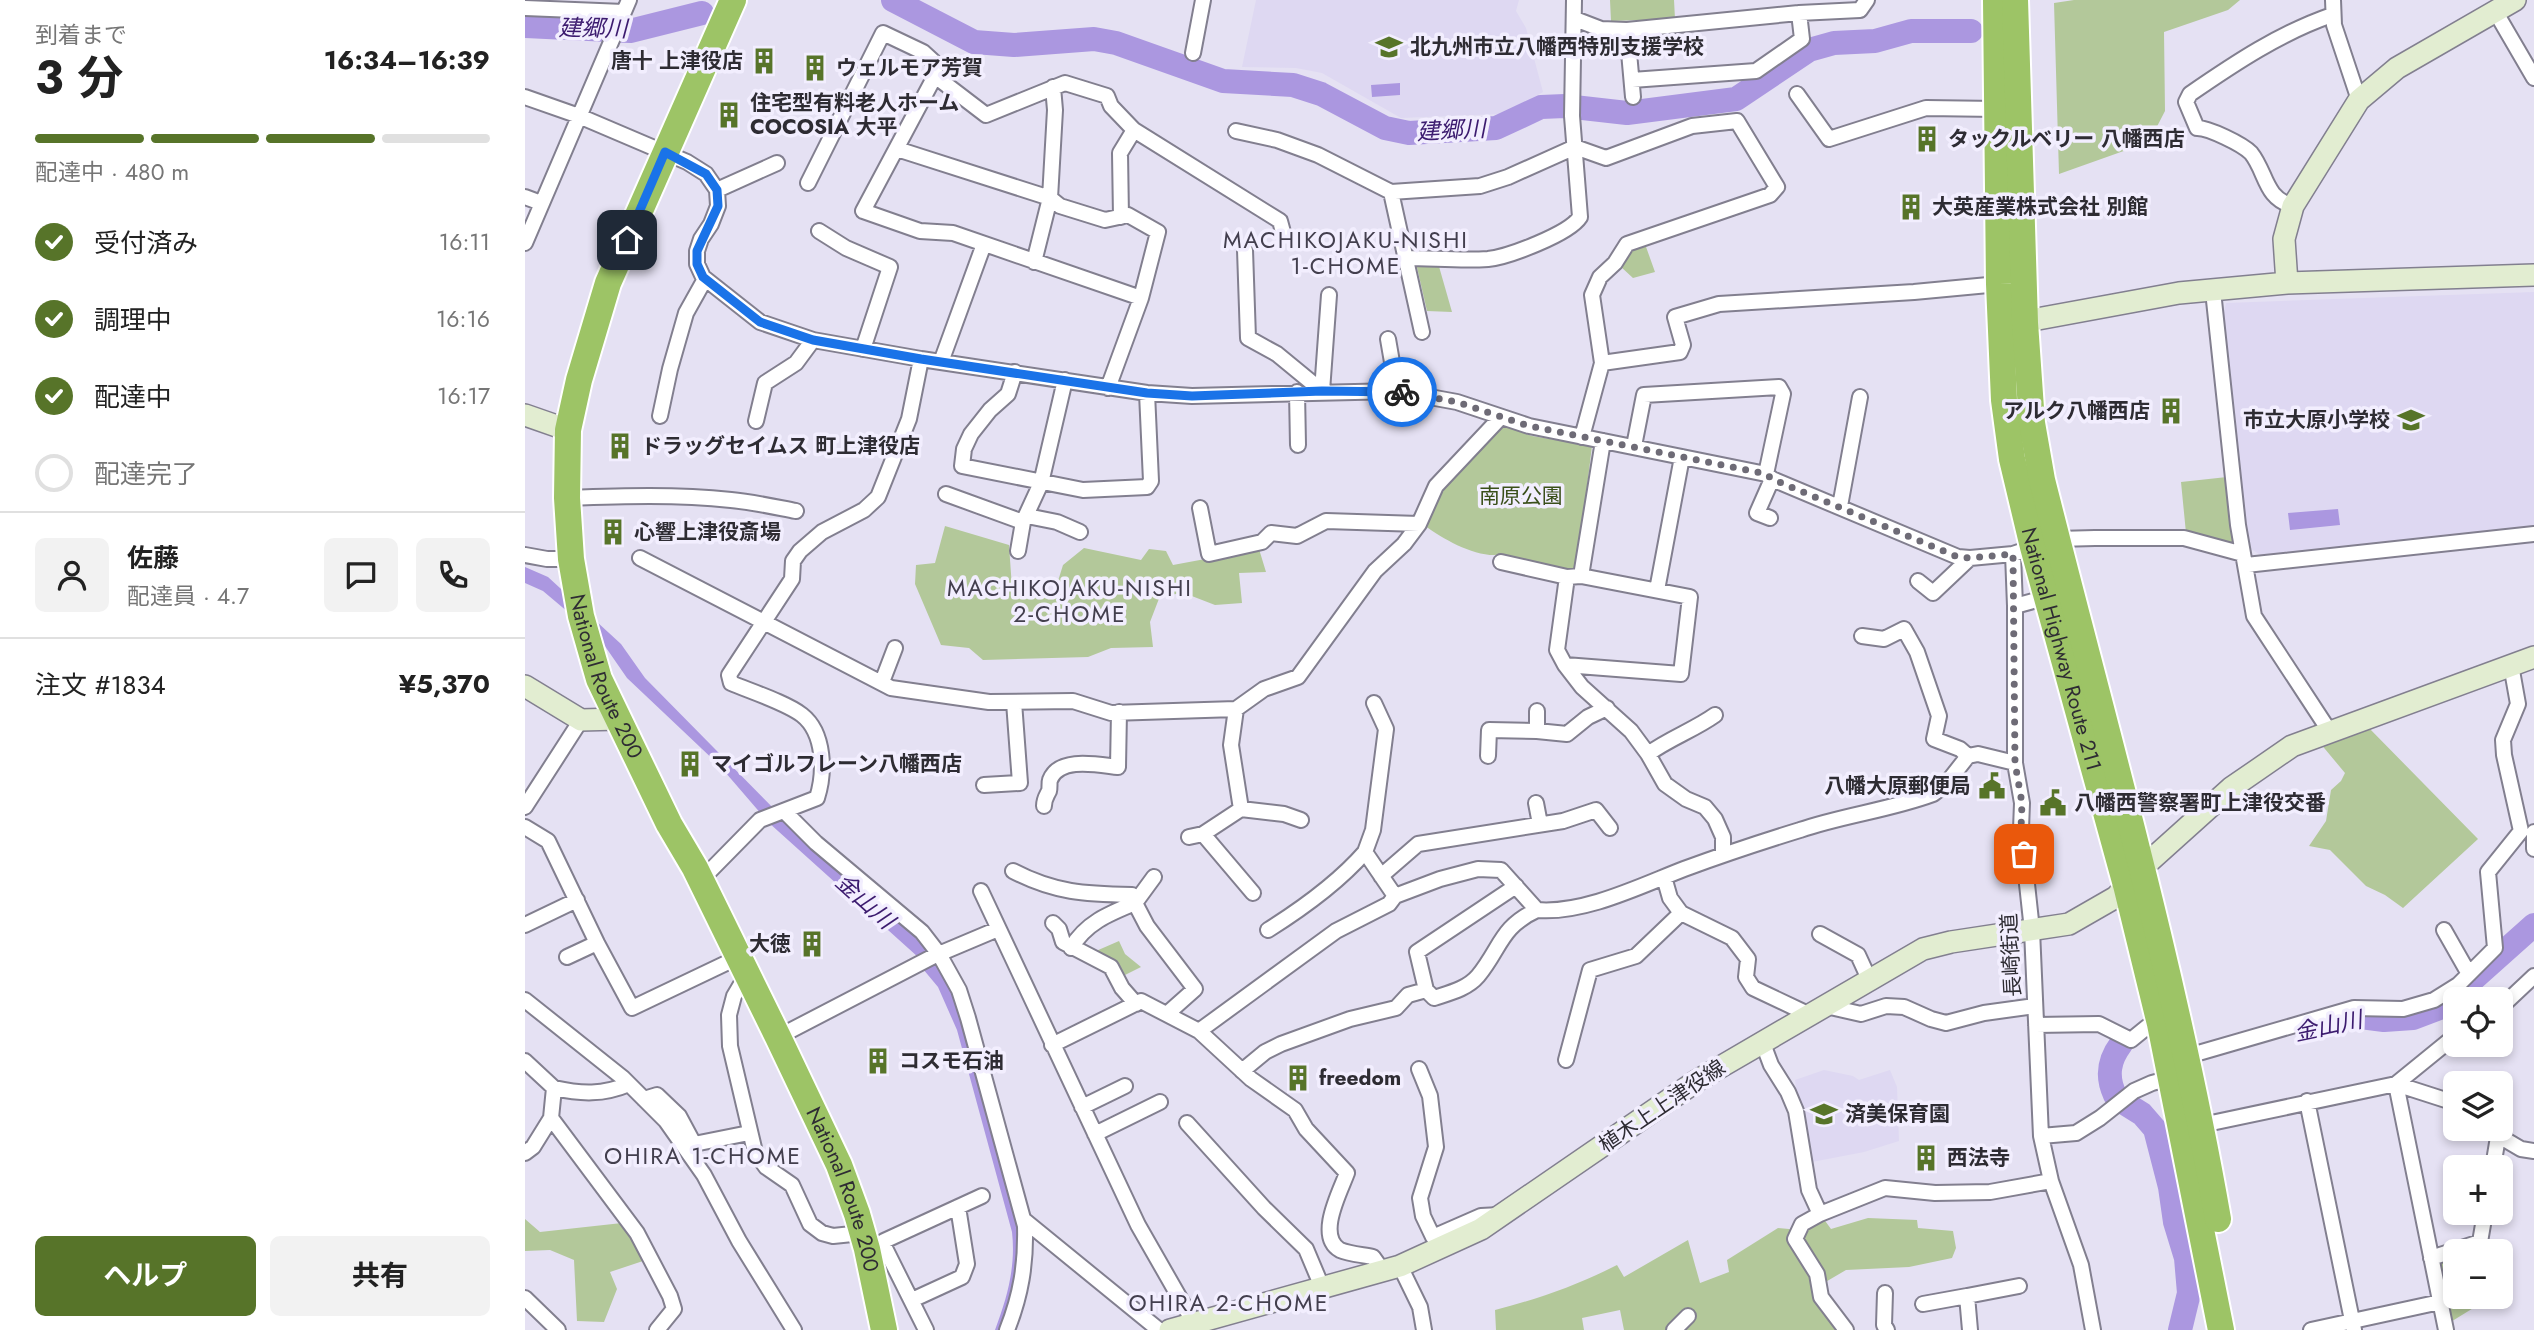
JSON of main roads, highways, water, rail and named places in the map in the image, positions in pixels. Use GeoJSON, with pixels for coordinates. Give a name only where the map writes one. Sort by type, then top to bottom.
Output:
{"type":"FeatureCollection","features":[{"type":"Feature","properties":{"kind":"highway","name":"National Route 200"},"geometry":{"type":"LineString","coordinates":[[733,0],[608,283],[579,380],[568,430],[567,498],[571,559],[575,590],[599,679],[669,824],[701,880],[778,1037],[839,1165],[871,1241],[884,1330]]}},
{"type":"Feature","properties":{"kind":"highway","name":"National Highway Route 211"},"geometry":{"type":"LineString","coordinates":[[1996,0],[1999,284],[2013,324]]}},
{"type":"Feature","properties":{"kind":"highway","name":"National Highway Route 211"},"geometry":{"type":"LineString","coordinates":[[2015,0],[2013,324],[2004,400],[2012,459],[2048,597],[2134,876],[2171,1078],[2192,1127],[2237,1330]]}},
{"type":"Feature","properties":{"kind":"highway","name":"National Highway Route 211"},"geometry":{"type":"LineString","coordinates":[[2034,547],[2187,1056],[2192,1127],[2221,1330]]}},
{"type":"Feature","properties":{"kind":"water"},"geometry":{"type":"Polygon","coordinates":[[[1400,83],[1400,95],[1372,97],[1371,85],[1400,83]]]}},
{"type":"Feature","properties":{"kind":"water"},"geometry":{"type":"Polygon","coordinates":[[[2338,509],[2340,525],[2290,530],[2288,513],[2338,509]]]}},
{"type":"Feature","properties":{"kind":"water"},"geometry":{"type":"Polygon","coordinates":[[[525,567],[548,577],[621,644],[645,678],[783,818],[897,917],[930,950],[954,994],[1021,1226],[1021,1266],[1003,1330],[995,1330],[1009,1282],[1013,1258],[1012,1232],[957,1030],[938,987],[923,969],[918,957],[768,822],[719,765],[627,678],[600,639],[543,591],[525,583],[525,567]]]}},
{"type":"Feature","properties":{"kind":"water"},"geometry":{"type":"Polygon","coordinates":[[[2185,1288],[2196,1311],[2188,1330],[2173,1330],[2185,1288]]]}},
{"type":"Feature","properties":{"kind":"waterway","name":"建郷川"},"geometry":{"type":"LineString","coordinates":[[893,0],[974,42],[1014,45],[1094,39],[1116,43],[1223,81],[1293,85],[1321,94],[1385,128],[1409,133],[1496,128],[1541,107],[1565,106],[1627,113],[1736,99],[1809,50],[1834,43],[1875,41],[1911,31],[1971,31]]}},
{"type":"Feature","properties":{"kind":"waterway","name":"建郷川"},"geometry":{"type":"LineString","coordinates":[[525,26],[630,31],[702,13]]}},
{"type":"Feature","properties":{"kind":"waterway","name":"金山川"},"geometry":{"type":"LineString","coordinates":[[2314,1026],[2353,1016],[2384,1020],[2413,1018],[2442,1007],[2534,925]]}},
{"type":"Feature","properties":{"kind":"waterway","name":"金山川"},"geometry":{"type":"LineString","coordinates":[[2115,1095],[2110,1081],[2110,1068],[2121,1044]]}},
{"type":"Feature","properties":{"kind":"waterway","name":"金山川"},"geometry":{"type":"LineString","coordinates":[[2126,1104],[2142,1114],[2155,1129],[2170,1187],[2175,1222],[2186,1258],[2189,1293],[2180,1330]]}},
{"type":"Feature","properties":{"kind":"place","name":"北九州市立八幡西特別支援学校"},"geometry":{"type":"Point","coordinates":[1389,47]}},
{"type":"Feature","properties":{"kind":"place","name":"唐十 上津役店"},"geometry":{"type":"Point","coordinates":[764,61]}},
{"type":"Feature","properties":{"kind":"place","name":"ウェルモア芳賀"},"geometry":{"type":"Point","coordinates":[815,68]}},
{"type":"Feature","properties":{"kind":"place","name":"住宅型有料老人ホーム COCOSIA 大平"},"geometry":{"type":"Point","coordinates":[729,115]}},
{"type":"Feature","properties":{"kind":"place","name":"タックルベリー 八幡西店"},"geometry":{"type":"Point","coordinates":[1927,139]}},
{"type":"Feature","properties":{"kind":"place","name":"大英産業株式会社 別館"},"geometry":{"type":"Point","coordinates":[1911,207]}},
{"type":"Feature","properties":{"kind":"place","name":"アルク八幡西店"},"geometry":{"type":"Point","coordinates":[2171,411]}},
{"type":"Feature","properties":{"kind":"place","name":"市立大原小学校"},"geometry":{"type":"Point","coordinates":[2411,420]}},
{"type":"Feature","properties":{"kind":"place","name":"ドラッグセイムス 町上津役店"},"geometry":{"type":"Point","coordinates":[620,446]}},
{"type":"Feature","properties":{"kind":"place","name":"心響上津役斎場"},"geometry":{"type":"Point","coordinates":[613,532]}},
{"type":"Feature","properties":{"kind":"place","name":"マイゴルフレーン八幡西店"},"geometry":{"type":"Point","coordinates":[690,764]}},
{"type":"Feature","properties":{"kind":"place","name":"八幡大原郵便局"},"geometry":{"type":"Point","coordinates":[1992,786]}},
{"type":"Feature","properties":{"kind":"place","name":"八幡西警察署町上津役交番"},"geometry":{"type":"Point","coordinates":[2053,803]}},
{"type":"Feature","properties":{"kind":"place","name":"大徳"},"geometry":{"type":"Point","coordinates":[812,944]}},
{"type":"Feature","properties":{"kind":"place","name":"コスモ石油"},"geometry":{"type":"Point","coordinates":[878,1061]}},
{"type":"Feature","properties":{"kind":"place","name":"freedom"},"geometry":{"type":"Point","coordinates":[1298,1078]}},
{"type":"Feature","properties":{"kind":"place","name":"済美保育園"},"geometry":{"type":"Point","coordinates":[1824,1114]}},
{"type":"Feature","properties":{"kind":"place","name":"西法寺"},"geometry":{"type":"Point","coordinates":[1926,1158]}},
{"type":"Feature","properties":{"kind":"district","name":"MACHIKOJAKU-NISHI 1-CHOME"},"geometry":{"type":"Point","coordinates":[1346,253]}},
{"type":"Feature","properties":{"kind":"district","name":"MACHIKOJAKU-NISHI 2-CHOME"},"geometry":{"type":"Point","coordinates":[1070,601]}},
{"type":"Feature","properties":{"kind":"district","name":"OHIRA 1-CHOME"},"geometry":{"type":"Point","coordinates":[703,1156]}},
{"type":"Feature","properties":{"kind":"district","name":"OHIRA 2-CHOME"},"geometry":{"type":"Point","coordinates":[1229,1303]}},
{"type":"Feature","properties":{"kind":"park label","name":"南原公園"},"geometry":{"type":"Point","coordinates":[1521,496]}}]}
